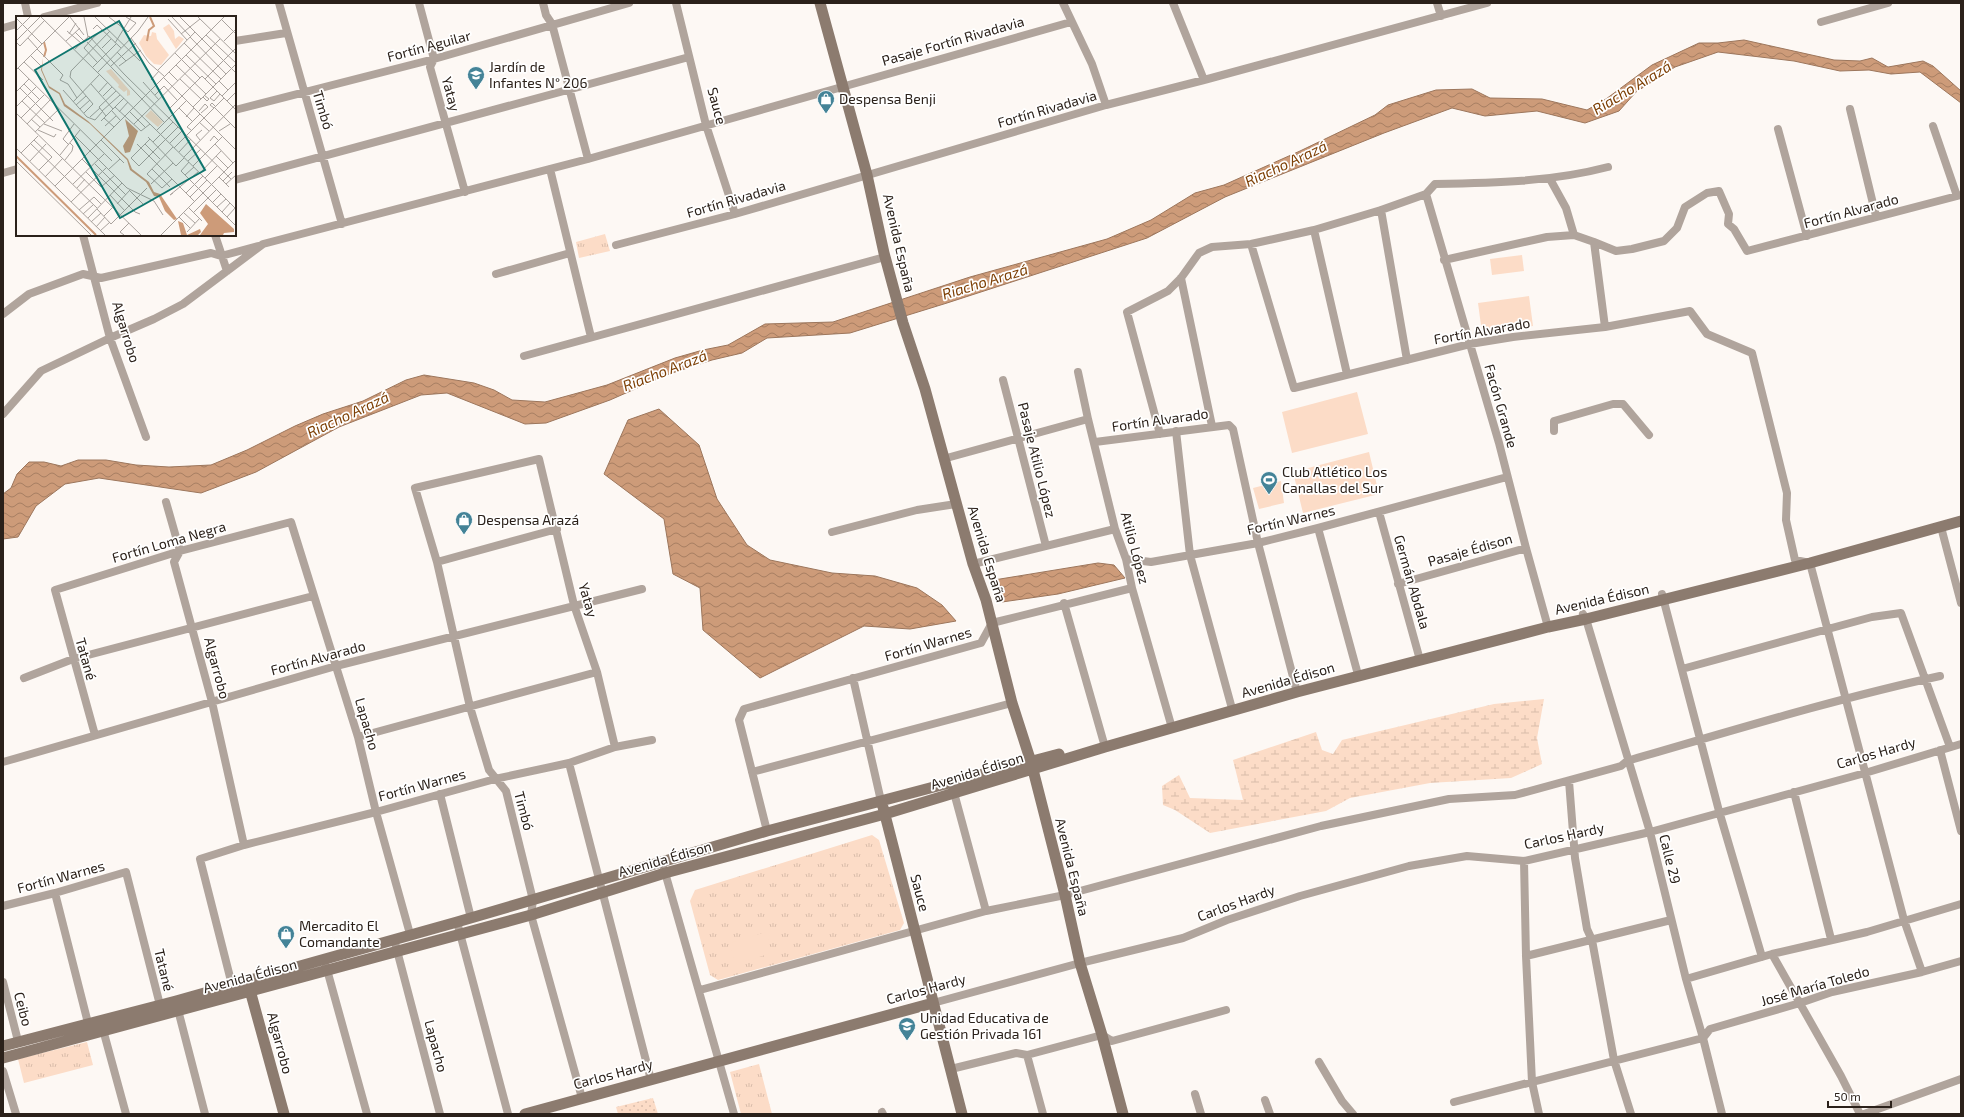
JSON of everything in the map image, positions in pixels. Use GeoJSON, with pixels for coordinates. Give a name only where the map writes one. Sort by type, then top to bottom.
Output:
{"type":"FeatureCollection","features":[{"type":"Feature","properties":{"kind":"main road","name":"Avenida España"},"geometry":{"type":"LineString","coordinates":[[820,3],[867,175],[885,257],[903,323],[925,389],[973,564],[986,600],[1012,704],[1032,766],[1065,895],[1080,963],[1102,1035],[1122,1114]]}},
{"type":"Feature","properties":{"kind":"main road","name":"Avenida Édison"},"geometry":{"type":"LineString","coordinates":[[1663,597],[1961,516]]}},
{"type":"Feature","properties":{"kind":"main road","name":"Avenida Édison"},"geometry":{"type":"LineString","coordinates":[[3,1058],[160,1005],[177,1006],[232,985],[248,986],[328,971],[398,952],[531,915],[665,873],[954,794],[1032,766],[1104,744],[1297,690],[1548,624],[1810,563],[1961,521]]}},
{"type":"Feature","properties":{"kind":"main road","name":"Avenida Édison"},"geometry":{"type":"LineString","coordinates":[[1172,726],[1231,705],[1297,690],[1357,671],[1420,657]]}},
{"type":"Feature","properties":{"kind":"main road","name":"Avenida Édison"},"geometry":{"type":"LineString","coordinates":[[3,1046],[88,1022],[102,1025],[177,1006],[248,986],[324,958],[472,918],[767,831],[951,783],[1032,766]]}},
{"type":"Feature","properties":{"kind":"main road","name":"Sauce"},"geometry":{"type":"LineString","coordinates":[[881,801],[962,1114]]}},
{"type":"Feature","properties":{"kind":"main road","name":"Algarrobo"},"geometry":{"type":"LineString","coordinates":[[248,986],[284,1114]]}},
{"type":"Feature","properties":{"kind":"main road","name":"Carlos Hardy"},"geometry":{"type":"LineString","coordinates":[[525,1114],[933,1003]]}},
{"type":"Feature","properties":{"kind":"street"},"geometry":{"type":"LineString","coordinates":[[25,3],[28,16]]}},
{"type":"Feature","properties":{"kind":"street"},"geometry":{"type":"LineString","coordinates":[[48,16],[97,3]]}},
{"type":"Feature","properties":{"kind":"street","name":"Timbó"},"geometry":{"type":"LineString","coordinates":[[278,3],[342,224]]}},
{"type":"Feature","properties":{"kind":"street","name":"Yatay"},"geometry":{"type":"LineString","coordinates":[[419,3],[434,59],[430,67],[464,192]]}},
{"type":"Feature","properties":{"kind":"street"},"geometry":{"type":"LineString","coordinates":[[543,3],[546,15],[552,24],[588,159]]}},
{"type":"Feature","properties":{"kind":"street","name":"Fortín Aguilar"},"geometry":{"type":"LineString","coordinates":[[236,110],[434,59],[629,3]]}},
{"type":"Feature","properties":{"kind":"street","name":"Sauce"},"geometry":{"type":"LineString","coordinates":[[676,3],[706,125],[735,214]]}},
{"type":"Feature","properties":{"kind":"street"},"geometry":{"type":"LineString","coordinates":[[1064,3],[1071,22],[1092,64],[1106,105]]}},
{"type":"Feature","properties":{"kind":"street"},"geometry":{"type":"LineString","coordinates":[[1173,3],[1204,80]]}},
{"type":"Feature","properties":{"kind":"street"},"geometry":{"type":"LineString","coordinates":[[1437,3],[1441,16]]}},
{"type":"Feature","properties":{"kind":"street","name":"Fortín Rivadavia"},"geometry":{"type":"LineString","coordinates":[[616,245],[735,214],[1106,105],[1487,3]]}},
{"type":"Feature","properties":{"kind":"street"},"geometry":{"type":"LineString","coordinates":[[1821,22],[1888,3]]}},
{"type":"Feature","properties":{"kind":"street","name":"Pasaje Fortín Rivadavia"},"geometry":{"type":"LineString","coordinates":[[3,314],[29,294],[83,274],[101,278],[211,253],[221,256],[588,159],[1071,22]]}},
{"type":"Feature","properties":{"kind":"street"},"geometry":{"type":"LineString","coordinates":[[3,28],[16,24]]}},
{"type":"Feature","properties":{"kind":"street"},"geometry":{"type":"LineString","coordinates":[[236,41],[286,33]]}},
{"type":"Feature","properties":{"kind":"street"},"geometry":{"type":"LineString","coordinates":[[236,180],[689,57]]}},
{"type":"Feature","properties":{"kind":"street"},"geometry":{"type":"LineString","coordinates":[[1850,109],[1876,216]]}},
{"type":"Feature","properties":{"kind":"street"},"geometry":{"type":"LineString","coordinates":[[1933,126],[1959,196]]}},
{"type":"Feature","properties":{"kind":"street"},"geometry":{"type":"LineString","coordinates":[[1778,129],[1808,236]]}},
{"type":"Feature","properties":{"kind":"street"},"geometry":{"type":"LineString","coordinates":[[1160,434],[1127,312],[1168,290],[1181,278],[1199,253],[1212,247],[1251,244],[1314,230],[1382,210],[1426,194],[1435,184],[1550,179],[1608,167]]}},
{"type":"Feature","properties":{"kind":"street"},"geometry":{"type":"LineString","coordinates":[[3,173],[16,169]]}},
{"type":"Feature","properties":{"kind":"street"},"geometry":{"type":"LineString","coordinates":[[550,169],[591,337]]}},
{"type":"Feature","properties":{"kind":"street"},"geometry":{"type":"LineString","coordinates":[[1550,179],[1566,208],[1574,235]]}},
{"type":"Feature","properties":{"kind":"street","name":"Fortín Alvarado"},"geometry":{"type":"LineString","coordinates":[[1594,242],[1616,251],[1664,241],[1677,228],[1685,207],[1707,192],[1719,191],[1729,214],[1728,224],[1734,229],[1747,251],[1808,236],[1876,216],[1959,196]]}},
{"type":"Feature","properties":{"kind":"street","name":"Facón Grande"},"geometry":{"type":"LineString","coordinates":[[1426,194],[1444,260],[1470,344],[1548,624]]}},
{"type":"Feature","properties":{"kind":"street"},"geometry":{"type":"LineString","coordinates":[[1382,210],[1406,360]]}},
{"type":"Feature","properties":{"kind":"street"},"geometry":{"type":"LineString","coordinates":[[1314,230],[1347,374]]}},
{"type":"Feature","properties":{"kind":"street"},"geometry":{"type":"LineString","coordinates":[[1444,260],[1547,237],[1574,235],[1594,242],[1605,327]]}},
{"type":"Feature","properties":{"kind":"street","name":"Algarrobo"},"geometry":{"type":"LineString","coordinates":[[82,236],[110,338],[146,437]]}},
{"type":"Feature","properties":{"kind":"street"},"geometry":{"type":"LineString","coordinates":[[215,236],[227,271]]}},
{"type":"Feature","properties":{"kind":"street"},"geometry":{"type":"LineString","coordinates":[[3,414],[41,371],[183,304],[263,244]]}},
{"type":"Feature","properties":{"kind":"street","name":"Fortín Alvarado"},"geometry":{"type":"LineString","coordinates":[[1251,244],[1294,388],[1470,344],[1514,337],[1605,327],[1690,312],[1707,334],[1752,353],[1787,493],[1786,520],[1795,560]]}},
{"type":"Feature","properties":{"kind":"street"},"geometry":{"type":"LineString","coordinates":[[496,274],[570,253]]}},
{"type":"Feature","properties":{"kind":"street"},"geometry":{"type":"LineString","coordinates":[[524,356],[885,257]]}},
{"type":"Feature","properties":{"kind":"street"},"geometry":{"type":"LineString","coordinates":[[1181,278],[1212,426]]}},
{"type":"Feature","properties":{"kind":"street","name":"Atilio López"},"geometry":{"type":"LineString","coordinates":[[1078,372],[1115,529],[1126,559],[1132,588],[1172,726]]}},
{"type":"Feature","properties":{"kind":"street","name":"Pasaje Atilio López"},"geometry":{"type":"LineString","coordinates":[[1003,380],[1046,546]]}},
{"type":"Feature","properties":{"kind":"street"},"geometry":{"type":"LineString","coordinates":[[1554,431],[1554,421],[1613,404],[1623,404],[1650,435]]}},
{"type":"Feature","properties":{"kind":"street"},"geometry":{"type":"LineString","coordinates":[[944,459],[1088,419]]}},
{"type":"Feature","properties":{"kind":"street","name":"Fortín Alvarado"},"geometry":{"type":"LineString","coordinates":[[1095,442],[1229,425],[1233,429],[1258,543]]}},
{"type":"Feature","properties":{"kind":"street"},"geometry":{"type":"LineString","coordinates":[[1176,431],[1190,555],[1231,705]]}},
{"type":"Feature","properties":{"kind":"street","name":"Yatay"},"geometry":{"type":"LineString","coordinates":[[415,488],[539,459],[574,605],[597,672],[615,747]]}},
{"type":"Feature","properties":{"kind":"street","name":"Fortín Warnes"},"geometry":{"type":"LineString","coordinates":[[1126,559],[1150,562],[1258,543],[1507,477]]}},
{"type":"Feature","properties":{"kind":"street","name":"Timbó"},"geometry":{"type":"LineString","coordinates":[[415,488],[437,562],[470,707],[489,770],[506,791],[533,900],[531,915],[582,1098]]}},
{"type":"Feature","properties":{"kind":"street","name":"Algarrobo"},"geometry":{"type":"LineString","coordinates":[[166,502],[180,551],[174,562],[212,702],[244,845]]}},
{"type":"Feature","properties":{"kind":"street"},"geometry":{"type":"LineString","coordinates":[[832,532],[918,510],[956,504]]}},
{"type":"Feature","properties":{"kind":"street","name":"Germán Abdala"},"geometry":{"type":"LineString","coordinates":[[1379,512],[1398,584],[1420,657]]}},
{"type":"Feature","properties":{"kind":"street","name":"Fortín Loma Negra"},"geometry":{"type":"LineString","coordinates":[[55,590],[180,551],[291,522]]}},
{"type":"Feature","properties":{"kind":"street","name":"Lapacho"},"geometry":{"type":"LineString","coordinates":[[291,522],[358,737],[376,812],[410,934]]}},
{"type":"Feature","properties":{"kind":"street"},"geometry":{"type":"LineString","coordinates":[[1941,527],[1961,603]]}},
{"type":"Feature","properties":{"kind":"street"},"geometry":{"type":"LineString","coordinates":[[1318,528],[1357,671]]}},
{"type":"Feature","properties":{"kind":"street"},"geometry":{"type":"LineString","coordinates":[[437,562],[557,529]]}},
{"type":"Feature","properties":{"kind":"street"},"geometry":{"type":"LineString","coordinates":[[973,564],[1115,529]]}},
{"type":"Feature","properties":{"kind":"street"},"geometry":{"type":"LineString","coordinates":[[1258,543],[1297,690]]}},
{"type":"Feature","properties":{"kind":"street","name":"Pasaje Édison"},"geometry":{"type":"LineString","coordinates":[[1398,584],[1526,548]]}},
{"type":"Feature","properties":{"kind":"street"},"geometry":{"type":"LineString","coordinates":[[1795,560],[1810,563],[1904,920],[1922,972]]}},
{"type":"Feature","properties":{"kind":"street","name":"Fortín Alvarado"},"geometry":{"type":"LineString","coordinates":[[3,762],[95,734],[336,666],[642,588]]}},
{"type":"Feature","properties":{"kind":"street"},"geometry":{"type":"LineString","coordinates":[[992,623],[1132,588]]}},
{"type":"Feature","properties":{"kind":"street","name":"Tatané"},"geometry":{"type":"LineString","coordinates":[[55,590],[95,734]]}},
{"type":"Feature","properties":{"kind":"street"},"geometry":{"type":"LineString","coordinates":[[24,678],[73,659],[313,596]]}},
{"type":"Feature","properties":{"kind":"street"},"geometry":{"type":"LineString","coordinates":[[1663,597],[1719,811],[1762,957]]}},
{"type":"Feature","properties":{"kind":"street"},"geometry":{"type":"LineString","coordinates":[[1064,604],[1104,744]]}},
{"type":"Feature","properties":{"kind":"street"},"geometry":{"type":"LineString","coordinates":[[1682,669],[1872,617],[1901,613],[1924,680],[1950,747]]}},
{"type":"Feature","properties":{"kind":"street","name":"Calle 29"},"geometry":{"type":"LineString","coordinates":[[1584,616],[1650,832],[1686,979],[1703,1038],[1722,1114]]}},
{"type":"Feature","properties":{"kind":"street","name":"Fortín Warnes"},"geometry":{"type":"LineString","coordinates":[[752,772],[739,720],[744,709],[980,643],[992,623]]}},
{"type":"Feature","properties":{"kind":"street"},"geometry":{"type":"LineString","coordinates":[[358,737],[597,672]]}},
{"type":"Feature","properties":{"kind":"street"},"geometry":{"type":"LineString","coordinates":[[700,990],[986,911],[1065,895],[1321,826],[1449,798],[1514,795],[1621,766],[1628,761],[1845,699],[1940,676]]}},
{"type":"Feature","properties":{"kind":"street","name":"Sauce"},"geometry":{"type":"LineString","coordinates":[[853,678],[881,801]]}},
{"type":"Feature","properties":{"kind":"street"},"geometry":{"type":"LineString","coordinates":[[767,831],[752,772],[868,740],[1012,704]]}},
{"type":"Feature","properties":{"kind":"street","name":"Fortín Warnes"},"geometry":{"type":"LineString","coordinates":[[232,985],[200,859],[244,845],[376,812],[495,779],[569,762],[615,747],[652,740]]}},
{"type":"Feature","properties":{"kind":"street","name":"Carlos Hardy"},"geometry":{"type":"LineString","coordinates":[[933,1003],[1080,963],[1183,938],[1227,920],[1300,896],[1409,866],[1467,856],[1524,861],[1574,850],[1650,832],[1719,811],[1865,773],[1961,744]]}},
{"type":"Feature","properties":{"kind":"street"},"geometry":{"type":"LineString","coordinates":[[1940,750],[1961,831]]}},
{"type":"Feature","properties":{"kind":"street"},"geometry":{"type":"LineString","coordinates":[[569,762],[651,1080]]}},
{"type":"Feature","properties":{"kind":"street"},"geometry":{"type":"LineString","coordinates":[[1569,781],[1574,850],[1587,928],[1592,940],[1614,1060],[1631,1114]]}},
{"type":"Feature","properties":{"kind":"street"},"geometry":{"type":"LineString","coordinates":[[951,783],[986,911]]}},
{"type":"Feature","properties":{"kind":"street"},"geometry":{"type":"LineString","coordinates":[[1794,792],[1831,939]]}},
{"type":"Feature","properties":{"kind":"street"},"geometry":{"type":"LineString","coordinates":[[440,794],[472,918]]}},
{"type":"Feature","properties":{"kind":"street"},"geometry":{"type":"LineString","coordinates":[[1524,861],[1526,956],[1532,1082],[1539,1114]]}},
{"type":"Feature","properties":{"kind":"street"},"geometry":{"type":"LineString","coordinates":[[662,862],[700,990],[734,1114]]}},
{"type":"Feature","properties":{"kind":"street","name":"Fortín Warnes"},"geometry":{"type":"LineString","coordinates":[[3,906],[55,893],[126,872]]}},
{"type":"Feature","properties":{"kind":"street","name":"Tatané"},"geometry":{"type":"LineString","coordinates":[[126,872],[160,1005]]}},
{"type":"Feature","properties":{"kind":"street"},"geometry":{"type":"LineString","coordinates":[[55,893],[88,1022]]}},
{"type":"Feature","properties":{"kind":"street"},"geometry":{"type":"LineString","coordinates":[[1686,979],[1772,954],[1831,939],[1867,932],[1961,904]]}},
{"type":"Feature","properties":{"kind":"street"},"geometry":{"type":"LineString","coordinates":[[1526,956],[1671,920]]}},
{"type":"Feature","properties":{"kind":"street"},"geometry":{"type":"LineString","coordinates":[[457,922],[508,1114]]}},
{"type":"Feature","properties":{"kind":"street","name":"Lapacho"},"geometry":{"type":"LineString","coordinates":[[394,939],[440,1114]]}},
{"type":"Feature","properties":{"kind":"street"},"geometry":{"type":"LineString","coordinates":[[1772,954],[1842,1076],[1860,1114]]}},
{"type":"Feature","properties":{"kind":"street"},"geometry":{"type":"LineString","coordinates":[[324,958],[367,1114]]}},
{"type":"Feature","properties":{"kind":"street","name":"José María Toledo"},"geometry":{"type":"LineString","coordinates":[[1703,1038],[1710,1029],[1800,1003],[1832,992],[1922,972],[1961,961]]}},
{"type":"Feature","properties":{"kind":"street","name":"Ceibo"},"geometry":{"type":"LineString","coordinates":[[3,982],[18,1041]]}},
{"type":"Feature","properties":{"kind":"street"},"geometry":{"type":"LineString","coordinates":[[177,1006],[205,1114]]}},
{"type":"Feature","properties":{"kind":"street"},"geometry":{"type":"LineString","coordinates":[[951,1069],[1016,1053],[1027,1055],[1102,1035],[1112,1041],[1226,1010]]}},
{"type":"Feature","properties":{"kind":"street"},"geometry":{"type":"LineString","coordinates":[[102,1025],[126,1114]]}},
{"type":"Feature","properties":{"kind":"street"},"geometry":{"type":"LineString","coordinates":[[1454,1102],[1703,1038]]}},
{"type":"Feature","properties":{"kind":"street"},"geometry":{"type":"LineString","coordinates":[[1027,1055],[1043,1114]]}},
{"type":"Feature","properties":{"kind":"street"},"geometry":{"type":"LineString","coordinates":[[1319,1062],[1342,1100],[1353,1114]]}},
{"type":"Feature","properties":{"kind":"street"},"geometry":{"type":"LineString","coordinates":[[3,1071],[16,1114]]}},
{"type":"Feature","properties":{"kind":"street"},"geometry":{"type":"LineString","coordinates":[[1864,1114],[1961,1079]]}},
{"type":"Feature","properties":{"kind":"street"},"geometry":{"type":"LineString","coordinates":[[1195,1094],[1201,1114]]}},
{"type":"Feature","properties":{"kind":"street"},"geometry":{"type":"LineString","coordinates":[[1265,1100],[1270,1114]]}},
{"type":"Feature","properties":{"kind":"green space"},"geometry":{"type":"Polygon","coordinates":[[[605,234],[610,251],[579,258],[576,242],[605,234]]]}},
{"type":"Feature","properties":{"kind":"green space"},"geometry":{"type":"Polygon","coordinates":[[[1522,255],[1524,271],[1492,275],[1490,259],[1522,255]]]}},
{"type":"Feature","properties":{"kind":"green space"},"geometry":{"type":"Polygon","coordinates":[[[1529,296],[1533,326],[1482,333],[1478,303],[1529,296]]]}},
{"type":"Feature","properties":{"kind":"green space"},"geometry":{"type":"Polygon","coordinates":[[[1357,392],[1368,434],[1292,453],[1282,412],[1357,392]]]}},
{"type":"Feature","properties":{"kind":"green space"},"geometry":{"type":"Polygon","coordinates":[[[1369,452],[1379,494],[1303,513],[1293,472],[1369,452]]]}},
{"type":"Feature","properties":{"kind":"green space","name":"Club Atlético Los Canallas del Sur"},"geometry":{"type":"Polygon","coordinates":[[[1281,481],[1284,503],[1259,509],[1253,488],[1281,481]]]}},
{"type":"Feature","properties":{"kind":"green space"},"geometry":{"type":"Polygon","coordinates":[[[1544,699],[1537,738],[1542,764],[1511,778],[1430,783],[1350,798],[1326,811],[1210,833],[1175,810],[1163,805],[1162,786],[1179,775],[1190,798],[1243,800],[1233,760],[1316,732],[1322,750],[1333,754],[1342,740],[1494,704],[1544,699]]]}},
{"type":"Feature","properties":{"kind":"green space"},"geometry":{"type":"Polygon","coordinates":[[[872,835],[879,840],[904,923],[900,930],[718,980],[710,975],[690,901],[695,890],[872,835]]]}},
{"type":"Feature","properties":{"kind":"green space"},"geometry":{"type":"Polygon","coordinates":[[[766,932],[772,953],[735,964],[729,943],[766,932]]]}},
{"type":"Feature","properties":{"kind":"green space"},"geometry":{"type":"Polygon","coordinates":[[[87,1042],[93,1065],[24,1083],[18,1059],[87,1042]]]}},
{"type":"Feature","properties":{"kind":"green space"},"geometry":{"type":"Polygon","coordinates":[[[759,1064],[772,1114],[741,1114],[730,1072],[759,1064]]]}},
{"type":"Feature","properties":{"kind":"green space"},"geometry":{"type":"Polygon","coordinates":[[[653,1098],[658,1114],[618,1114],[616,1107],[653,1098]]]}},
{"type":"Feature","properties":{"kind":"water","name":"Riacho Arazá"},"geometry":{"type":"Polygon","coordinates":[[[1744,40],[1834,60],[1860,61],[1872,58],[1888,67],[1923,61],[1933,66],[1961,91],[1961,103],[1920,72],[1891,74],[1869,70],[1840,71],[1794,61],[1718,52],[1675,67],[1636,92],[1619,111],[1585,123],[1537,111],[1485,116],[1452,108],[1384,133],[1225,197],[1147,238],[850,333],[767,338],[742,353],[712,360],[669,374],[610,400],[546,423],[525,424],[447,393],[421,395],[339,427],[256,472],[201,493],[99,478],[65,484],[36,506],[18,537],[3,539],[3,494],[11,488],[17,474],[29,462],[44,462],[61,466],[78,460],[106,460],[136,465],[169,467],[211,465],[247,450],[323,414],[363,401],[406,380],[424,375],[474,383],[494,390],[512,400],[545,402],[607,385],[675,358],[728,345],[765,324],[833,322],[970,277],[1107,239],[1151,220],[1195,193],[1224,185],[1300,151],[1375,115],[1388,105],[1436,90],[1472,89],[1490,98],[1542,99],[1587,110],[1606,99],[1652,65],[1699,43],[1718,43],[1744,40]]]}},
{"type":"Feature","properties":{"kind":"water"},"geometry":{"type":"Polygon","coordinates":[[[659,409],[699,445],[717,499],[747,545],[770,560],[832,573],[875,576],[917,588],[942,605],[956,621],[910,629],[864,626],[760,678],[703,630],[700,588],[673,574],[664,519],[604,474],[628,420],[659,409]]]}},
{"type":"Feature","properties":{"kind":"water"},"geometry":{"type":"Polygon","coordinates":[[[1098,563],[1114,565],[1125,578],[1058,594],[1002,602],[994,580],[1098,563]]]}},
{"type":"Feature","properties":{"kind":"place","name":"Jardín de Infantes N° 206"},"geometry":{"type":"Point","coordinates":[476,90]}},
{"type":"Feature","properties":{"kind":"place","name":"Despensa Benji"},"geometry":{"type":"Point","coordinates":[826,114]}},
{"type":"Feature","properties":{"kind":"place","name":"Club Atlético Los Canallas del Sur"},"geometry":{"type":"Point","coordinates":[1269,495]}},
{"type":"Feature","properties":{"kind":"place","name":"Despensa Arazá"},"geometry":{"type":"Point","coordinates":[464,535]}},
{"type":"Feature","properties":{"kind":"place","name":"Mercadito El Comandante"},"geometry":{"type":"Point","coordinates":[286,949]}},
{"type":"Feature","properties":{"kind":"place","name":"Unidad Educativa de Gestión Privada 161"},"geometry":{"type":"Point","coordinates":[907,1041]}}]}
